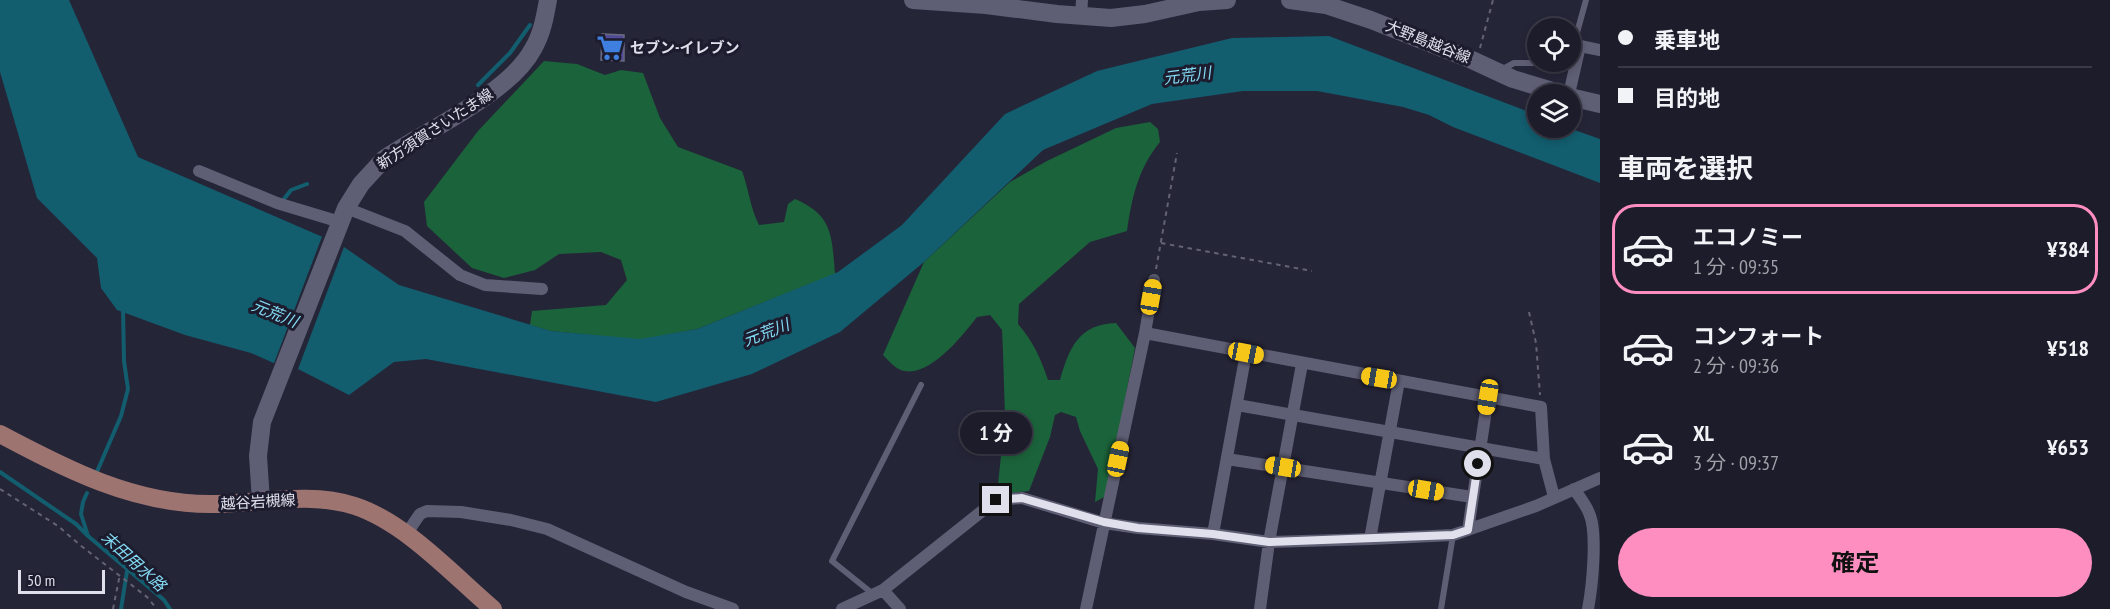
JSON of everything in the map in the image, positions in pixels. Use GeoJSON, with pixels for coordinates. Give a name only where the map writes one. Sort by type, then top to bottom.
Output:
{"type":"FeatureCollection","features":[{"type":"Feature","properties":{"kind":"main road","name":"新方須賀さいたま線"},"geometry":{"type":"LineString","coordinates":[[261,501],[259,438],[262,422],[341,220],[361,184],[384,159],[499,86],[519,69],[533,50],[540,34],[548,0]]}},
{"type":"Feature","properties":{"kind":"main road"},"geometry":{"type":"LineString","coordinates":[[914,0],[1082,8],[1122,17],[1199,2],[1227,0]]}},
{"type":"Feature","properties":{"kind":"main road","name":"大野島越谷線"},"geometry":{"type":"LineString","coordinates":[[1290,0],[1326,5],[1360,16],[1530,84]]}},
{"type":"Feature","properties":{"kind":"main road"},"geometry":{"type":"LineString","coordinates":[[1581,99],[1600,104]]}},
{"type":"Feature","properties":{"kind":"main road","name":"越谷岩槻線"},"geometry":{"type":"LineString","coordinates":[[3,438],[90,479],[138,495],[178,503],[210,504],[309,499],[353,505],[390,521],[407,533],[493,609]]}},
{"type":"Feature","properties":{"kind":"street"},"geometry":{"type":"LineString","coordinates":[[1581,46],[1600,50]]}},
{"type":"Feature","properties":{"kind":"street"},"geometry":{"type":"LineString","coordinates":[[199,171],[277,203],[341,220],[405,231],[460,275],[485,285],[542,289]]}},
{"type":"Feature","properties":{"kind":"street"},"geometry":{"type":"LineString","coordinates":[[1086,609],[1155,280]]}},
{"type":"Feature","properties":{"kind":"street"},"geometry":{"type":"LineString","coordinates":[[1145,333],[1541,407],[1544,459],[1554,497]]}},
{"type":"Feature","properties":{"kind":"street"},"geometry":{"type":"LineString","coordinates":[[1213,534],[1246,353]]}},
{"type":"Feature","properties":{"kind":"street"},"geometry":{"type":"LineString","coordinates":[[1260,609],[1269,542],[1302,364]]}},
{"type":"Feature","properties":{"kind":"street"},"geometry":{"type":"LineString","coordinates":[[1370,539],[1399,381]]}},
{"type":"Feature","properties":{"kind":"street"},"geometry":{"type":"LineString","coordinates":[[1468,530],[1488,397]]}},
{"type":"Feature","properties":{"kind":"street"},"geometry":{"type":"LineString","coordinates":[[1237,405],[1544,459]]}},
{"type":"Feature","properties":{"kind":"street"},"geometry":{"type":"LineString","coordinates":[[1227,459],[1472,497]]}},
{"type":"Feature","properties":{"kind":"street"},"geometry":{"type":"LineString","coordinates":[[842,609],[878,592],[996,500],[1022,498],[1104,522],[1138,528],[1213,534],[1269,542],[1370,539],[1453,535],[1536,506],[1600,478]]}},
{"type":"Feature","properties":{"kind":"street"},"geometry":{"type":"LineString","coordinates":[[1574,489],[1590,514],[1597,551],[1588,609]]}},
{"type":"Feature","properties":{"kind":"street"},"geometry":{"type":"LineString","coordinates":[[407,533],[420,514],[427,511],[461,512],[547,529],[686,592],[733,609]]}},
{"type":"Feature","properties":{"kind":"street"},"geometry":{"type":"LineString","coordinates":[[878,592],[900,609]]}},
{"type":"Feature","properties":{"kind":"lane"},"geometry":{"type":"LineString","coordinates":[[1581,18],[1586,0]]}},
{"type":"Feature","properties":{"kind":"lane"},"geometry":{"type":"LineString","coordinates":[[1497,72],[1514,63],[1527,63]]}},
{"type":"Feature","properties":{"kind":"lane"},"geometry":{"type":"LineString","coordinates":[[878,592],[832,561],[921,385]]}},
{"type":"Feature","properties":{"kind":"lane"},"geometry":{"type":"LineString","coordinates":[[1441,609],[1453,535]]}},
{"type":"Feature","properties":{"kind":"path"},"geometry":{"type":"LineString","coordinates":[[1476,62],[1493,0]]}},
{"type":"Feature","properties":{"kind":"path"},"geometry":{"type":"LineString","coordinates":[[1155,280],[1177,153]]}},
{"type":"Feature","properties":{"kind":"path"},"geometry":{"type":"LineString","coordinates":[[1161,243],[1312,270]]}},
{"type":"Feature","properties":{"kind":"path"},"geometry":{"type":"LineString","coordinates":[[1529,312],[1536,343],[1541,407]]}},
{"type":"Feature","properties":{"kind":"path"},"geometry":{"type":"LineString","coordinates":[[0,489],[58,526],[120,574],[147,597],[157,609]]}},
{"type":"Feature","properties":{"kind":"path"},"geometry":{"type":"LineString","coordinates":[[113,609],[120,574]]}},
{"type":"Feature","properties":{"kind":"green space"},"geometry":{"type":"Polygon","coordinates":[[[544,61],[577,64],[605,75],[621,70],[643,73],[660,118],[678,147],[742,171],[759,225],[784,222],[788,204],[795,199],[817,212],[824,220],[831,238],[835,274],[697,329],[640,340],[551,331],[530,325],[532,311],[606,305],[627,280],[621,260],[601,252],[559,254],[535,270],[504,278],[472,268],[427,226],[424,202],[478,131],[544,61]]]}},
{"type":"Feature","properties":{"kind":"green space"},"geometry":{"type":"Polygon","coordinates":[[[1150,122],[1158,129],[1160,142],[1141,173],[1127,231],[1090,242],[1019,304],[1018,324],[1036,350],[1048,380],[1060,380],[1067,358],[1078,340],[1084,333],[1103,324],[1116,323],[1135,348],[1106,496],[1095,502],[1098,469],[1076,417],[1061,412],[1055,415],[1050,437],[1029,491],[1010,493],[998,484],[1005,418],[1002,330],[990,315],[977,317],[944,354],[922,368],[911,371],[901,370],[883,355],[924,262],[1010,182],[1047,161],[1116,128],[1150,122]]]}},
{"type":"Feature","properties":{"kind":"water","name":"元荒川"},"geometry":{"type":"Polygon","coordinates":[[[0,0],[69,0],[138,157],[325,238],[278,365],[251,353],[185,335],[117,310],[101,288],[97,258],[37,198],[0,72],[0,0]]]}},
{"type":"Feature","properties":{"kind":"water","name":"元荒川"},"geometry":{"type":"Polygon","coordinates":[[[1329,36],[1527,111],[1527,138],[1581,138],[1581,132],[1600,139],[1600,183],[1453,127],[1429,115],[1403,107],[1317,91],[1243,91],[1152,104],[1043,150],[924,262],[840,332],[752,374],[656,402],[426,359],[394,362],[349,395],[298,369],[344,247],[399,285],[551,331],[640,339],[697,329],[838,272],[902,225],[1005,114],[1097,71],[1232,38],[1329,36]]]}},
{"type":"Feature","properties":{"kind":"pier"},"geometry":{"type":"Polygon","coordinates":[[[323,234],[327,236],[278,368],[273,366],[323,234]]]}},
{"type":"Feature","properties":{"kind":"building"},"geometry":{"type":"Polygon","coordinates":[[[602,34],[624,35],[624,61],[601,60],[602,34]]]}},
{"type":"Feature","properties":{"kind":"waterway"},"geometry":{"type":"LineString","coordinates":[[478,85],[510,53],[530,25]]}},
{"type":"Feature","properties":{"kind":"waterway"},"geometry":{"type":"LineString","coordinates":[[284,199],[291,190],[307,184]]}},
{"type":"Feature","properties":{"kind":"waterway"},"geometry":{"type":"LineString","coordinates":[[96,474],[121,416],[128,389],[124,361],[123,308]]}},
{"type":"Feature","properties":{"kind":"waterway"},"geometry":{"type":"LineString","coordinates":[[0,472],[76,524],[87,535]]}},
{"type":"Feature","properties":{"kind":"waterway","name":"末田用水路"},"geometry":{"type":"LineString","coordinates":[[87,493],[81,514],[88,536],[164,600],[170,609]]}},
{"type":"Feature","properties":{"kind":"waterway"},"geometry":{"type":"LineString","coordinates":[[121,609],[127,571]]}},
{"type":"Feature","properties":{"kind":"place","name":"セブン-イレブン"},"geometry":{"type":"Point","coordinates":[610,48]}},
{"type":"Feature","properties":{"kind":"route"},"geometry":{"type":"LineString","coordinates":[[996,500],[1022,498],[1104,522],[1138,528],[1213,534],[1269,542],[1453,535],[1468,530],[1478,464]]}}]}
